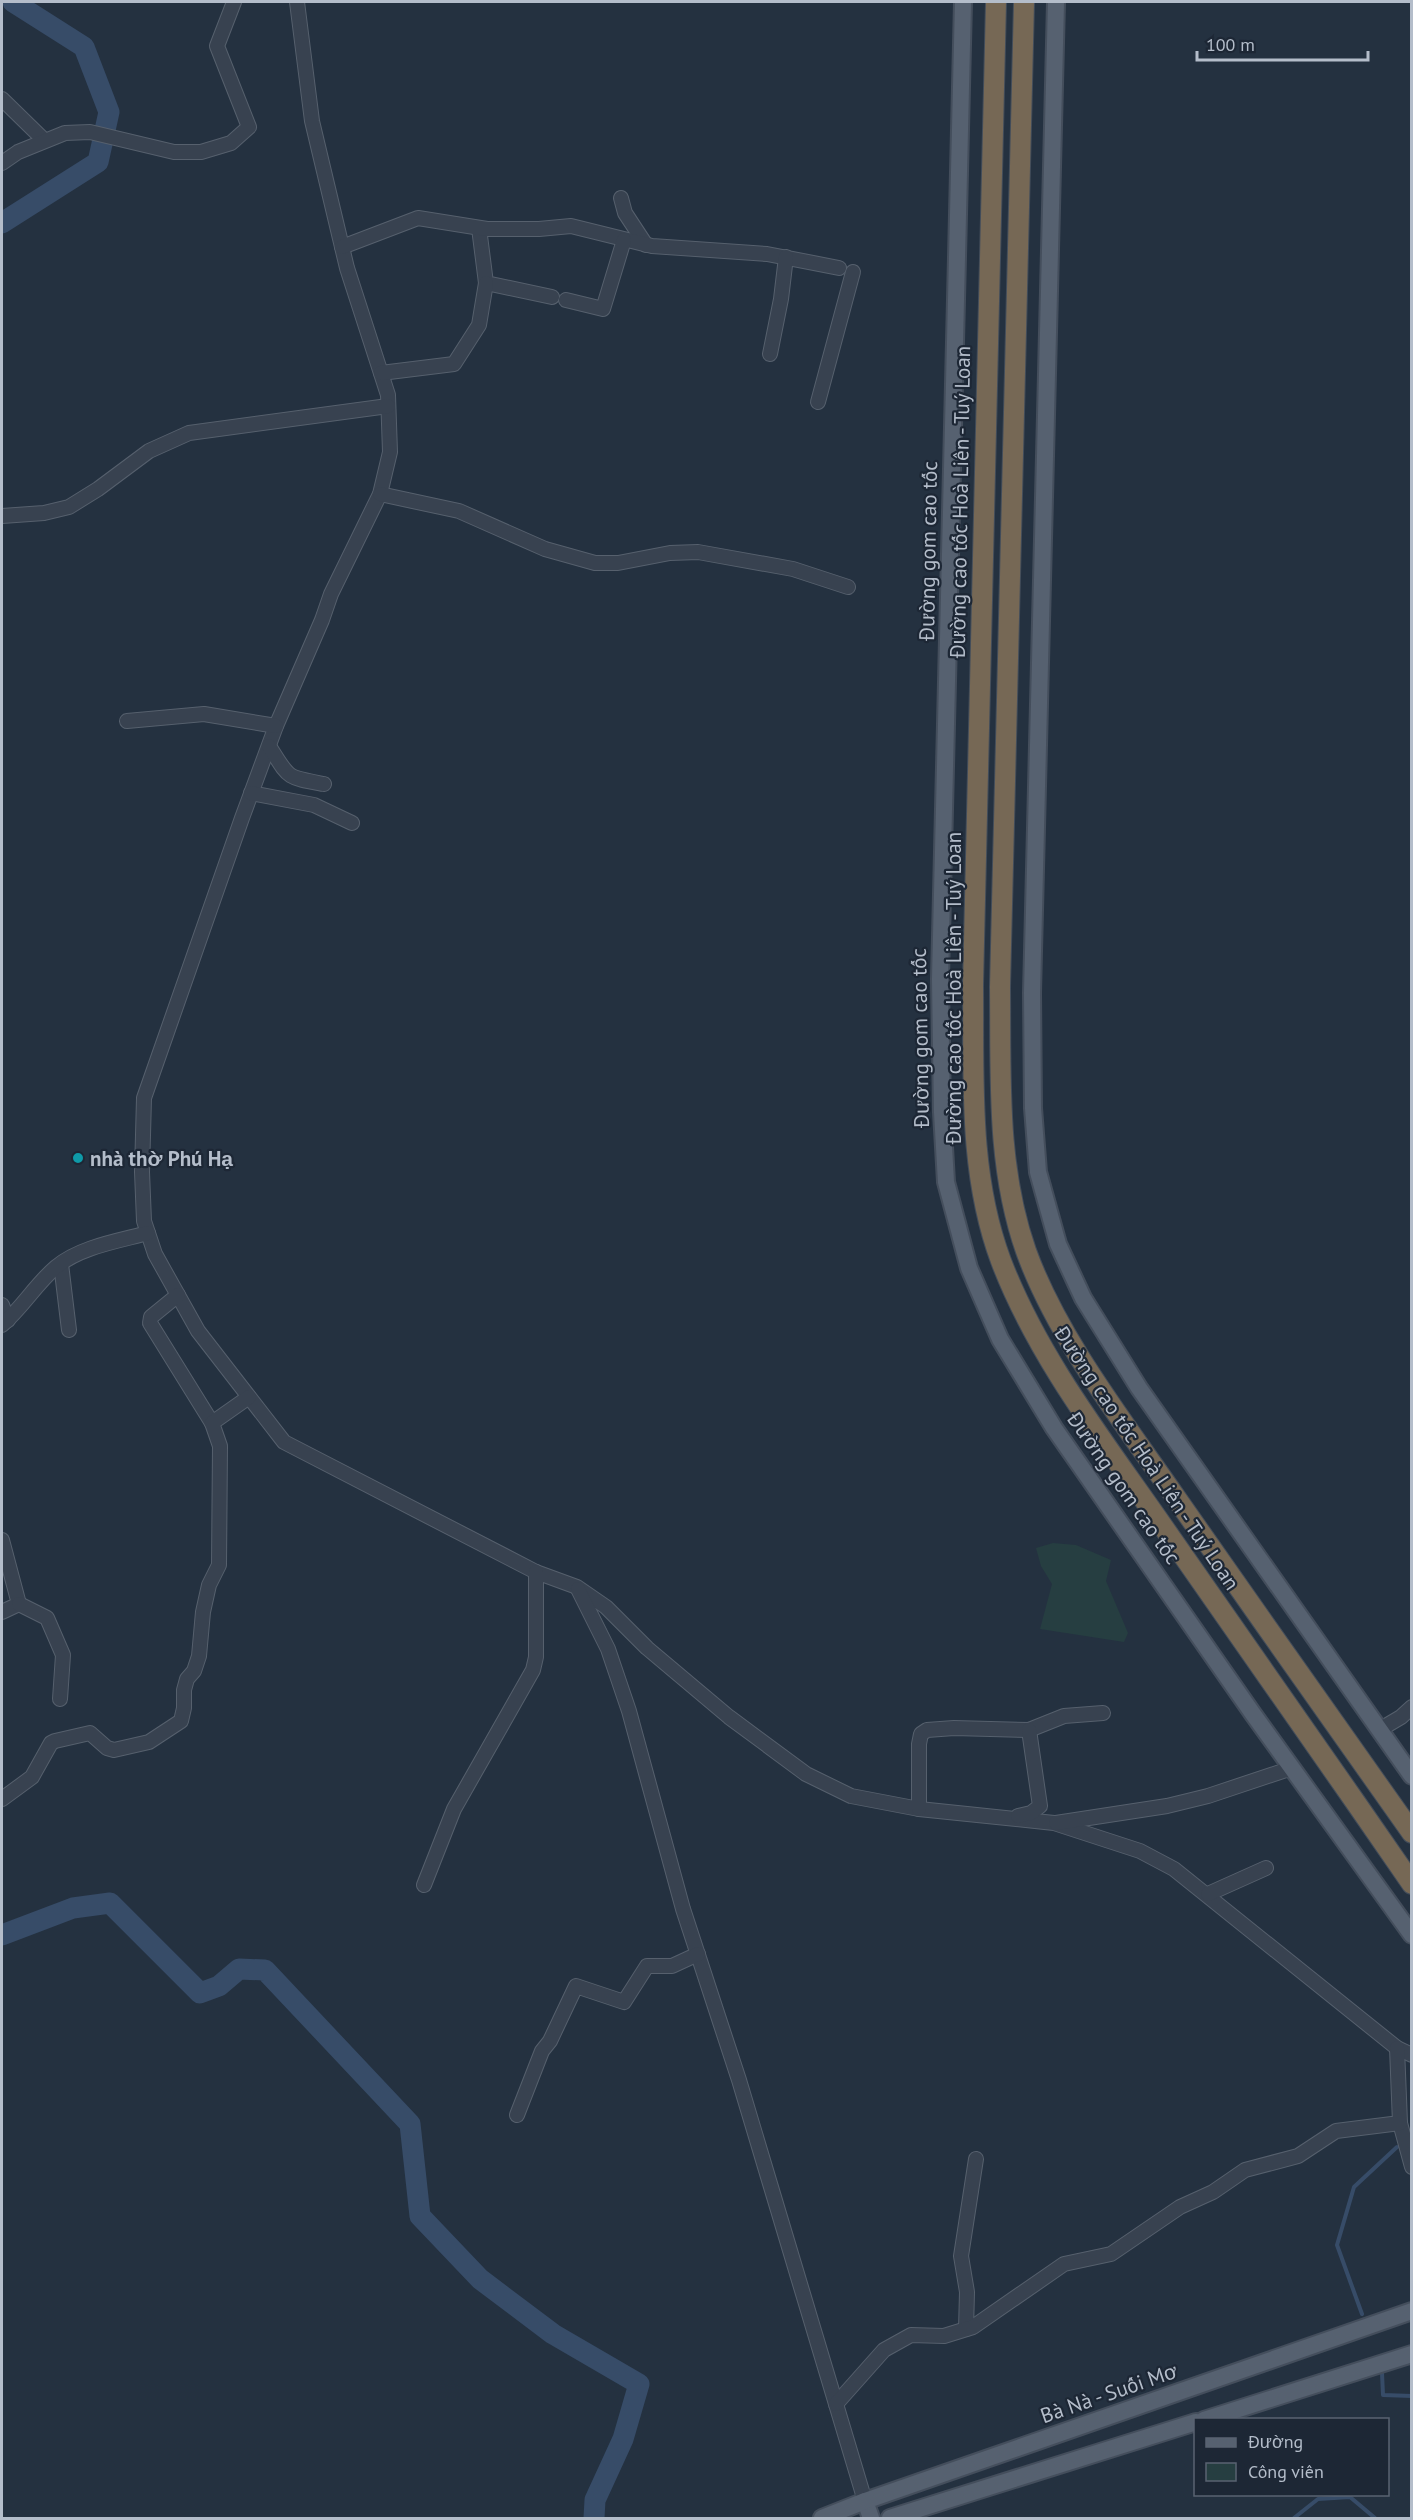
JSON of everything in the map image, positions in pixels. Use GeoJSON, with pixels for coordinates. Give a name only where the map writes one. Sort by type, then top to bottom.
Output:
{"type":"FeatureCollection","features":[{"type":"Feature","properties":{"kind":"highway","name":"Đường cao tốc Hoà Liên - Tuý Loan"},"geometry":{"type":"LineString","coordinates":[[996,2],[973,973],[974,1108],[979,1180],[1000,1259],[1030,1326],[1084,1414],[1412,1884]]}},
{"type":"Feature","properties":{"kind":"highway","name":"Đường cao tốc Hoà Liên - Tuý Loan"},"geometry":{"type":"LineString","coordinates":[[1024,2],[1000,987],[1001,1107],[1006,1174],[1026,1251],[1054,1313],[1108,1400],[1412,1833]]}},
{"type":"Feature","properties":{"kind":"highway"},"geometry":{"type":"LineString","coordinates":[[1301,1676],[1412,1822]]}},
{"type":"Feature","properties":{"kind":"highway"},"geometry":{"type":"LineString","coordinates":[[1331,1766],[1412,1892]]}},
{"type":"Feature","properties":{"kind":"main road","name":"Đường gom cao tốc"},"geometry":{"type":"LineString","coordinates":[[963,2],[940,979],[942,1112],[946,1182],[969,1268],[1000,1339],[1054,1428],[1412,1935]]}},
{"type":"Feature","properties":{"kind":"main road"},"geometry":{"type":"LineString","coordinates":[[1056,2],[1032,993],[1033,1108],[1038,1172],[1058,1244],[1083,1298],[1138,1388],[1412,1776]]}},
{"type":"Feature","properties":{"kind":"main road","name":"Bà Nà - Suối Mơ"},"geometry":{"type":"LineString","coordinates":[[822,2518],[1407,2312]]}},
{"type":"Feature","properties":{"kind":"main road"},"geometry":{"type":"LineString","coordinates":[[1210,2418],[1411,2354]]}},
{"type":"Feature","properties":{"kind":"main road"},"geometry":{"type":"LineString","coordinates":[[890,2518],[1194,2423]]}},
{"type":"Feature","properties":{"kind":"main road"},"geometry":{"type":"LineString","coordinates":[[865,2501],[871,2518]]}},
{"type":"Feature","properties":{"kind":"street"},"geometry":{"type":"LineString","coordinates":[[2,163],[44,140],[65,133],[90,132],[174,152],[201,152],[231,143],[249,127],[217,46],[234,2]]}},
{"type":"Feature","properties":{"kind":"street"},"geometry":{"type":"LineString","coordinates":[[297,2],[312,121],[342,247],[388,395],[390,452],[380,494],[331,594],[276,726],[144,1098],[142,1172],[144,1221],[156,1254],[178,1295],[198,1331],[284,1442],[536,1572],[577,1587],[606,1607],[647,1648],[729,1716],[806,1774],[851,1796],[918,1809],[1054,1823],[1140,1851],[1174,1869],[1208,1894],[1313,1982],[1397,2048],[1412,2055]]}},
{"type":"Feature","properties":{"kind":"street"},"geometry":{"type":"LineString","coordinates":[[2,99],[44,140]]}},
{"type":"Feature","properties":{"kind":"street"},"geometry":{"type":"LineString","coordinates":[[621,198],[625,213],[646,245]]}},
{"type":"Feature","properties":{"kind":"street"},"geometry":{"type":"LineString","coordinates":[[342,247],[418,218],[479,228],[539,229],[571,226],[646,245],[730,250],[786,257],[846,270],[818,402]]}},
{"type":"Feature","properties":{"kind":"street"},"geometry":{"type":"LineString","coordinates":[[381,373],[454,364],[479,325],[486,283],[479,228]]}},
{"type":"Feature","properties":{"kind":"street"},"geometry":{"type":"LineString","coordinates":[[486,283],[603,309],[624,240]]}},
{"type":"Feature","properties":{"kind":"street"},"geometry":{"type":"LineString","coordinates":[[770,354],[781,299],[786,257]]}},
{"type":"Feature","properties":{"kind":"street"},"geometry":{"type":"LineString","coordinates":[[2,516],[44,513],[69,507],[98,489],[149,451],[189,433],[388,406]]}},
{"type":"Feature","properties":{"kind":"street"},"geometry":{"type":"LineString","coordinates":[[380,494],[459,511],[545,549],[595,563],[618,563],[670,553],[698,552],[793,569],[848,587]]}},
{"type":"Feature","properties":{"kind":"street"},"geometry":{"type":"LineString","coordinates":[[127,722],[204,714],[276,726]]}},
{"type":"Feature","properties":{"kind":"street"},"geometry":{"type":"LineString","coordinates":[[269,746],[285,773],[290,777],[324,784]]}},
{"type":"Feature","properties":{"kind":"street"},"geometry":{"type":"LineString","coordinates":[[251,793],[314,805],[352,823]]}},
{"type":"Feature","properties":{"kind":"street"},"geometry":{"type":"LineString","coordinates":[[5,1322],[61,1264],[93,1249],[148,1233]]}},
{"type":"Feature","properties":{"kind":"street"},"geometry":{"type":"LineString","coordinates":[[61,1264],[69,1330]]}},
{"type":"Feature","properties":{"kind":"street"},"geometry":{"type":"LineString","coordinates":[[2,1799],[32,1777],[51,1743],[55,1741],[90,1733],[107,1748],[114,1750],[149,1743],[181,1720],[187,1679],[194,1671],[199,1656],[203,1612],[209,1585],[219,1565],[220,1446],[212,1423],[150,1323],[151,1317],[178,1295]]}},
{"type":"Feature","properties":{"kind":"street"},"geometry":{"type":"LineString","coordinates":[[2,1305],[5,1322]]}},
{"type":"Feature","properties":{"kind":"street"},"geometry":{"type":"LineString","coordinates":[[212,1423],[249,1397]]}},
{"type":"Feature","properties":{"kind":"street"},"geometry":{"type":"LineString","coordinates":[[2,1540],[19,1604],[47,1618],[63,1655],[60,1699]]}},
{"type":"Feature","properties":{"kind":"street"},"geometry":{"type":"LineString","coordinates":[[424,1885],[454,1809],[533,1670],[536,1657],[536,1572]]}},
{"type":"Feature","properties":{"kind":"street"},"geometry":{"type":"LineString","coordinates":[[577,1587],[608,1649],[629,1711],[680,1898],[742,2090],[865,2501]]}},
{"type":"Feature","properties":{"kind":"street"},"geometry":{"type":"LineString","coordinates":[[2,1612],[19,1604]]}},
{"type":"Feature","properties":{"kind":"street"},"geometry":{"type":"LineString","coordinates":[[608,1649],[609,1638],[614,1628],[622,1627],[631,1630]]}},
{"type":"Feature","properties":{"kind":"street"},"geometry":{"type":"LineString","coordinates":[[1379,1730],[1401,1717],[1412,1707]]}},
{"type":"Feature","properties":{"kind":"street"},"geometry":{"type":"LineString","coordinates":[[918,1809],[921,1734],[927,1730],[954,1728],[1029,1730],[1064,1716],[1103,1713]]}},
{"type":"Feature","properties":{"kind":"street"},"geometry":{"type":"LineString","coordinates":[[1007,1819],[1031,1813],[1040,1806],[1029,1730]]}},
{"type":"Feature","properties":{"kind":"street"},"geometry":{"type":"LineString","coordinates":[[1054,1823],[1167,1806],[1208,1796],[1292,1768]]}},
{"type":"Feature","properties":{"kind":"street"},"geometry":{"type":"LineString","coordinates":[[1208,1894],[1266,1868]]}},
{"type":"Feature","properties":{"kind":"street"},"geometry":{"type":"LineString","coordinates":[[518,2115],[542,2051],[550,2041],[576,1986],[624,2002],[647,1966],[672,1966],[698,1954]]}},
{"type":"Feature","properties":{"kind":"street"},"geometry":{"type":"LineString","coordinates":[[1397,2048],[1400,2123],[1412,2167]]}},
{"type":"Feature","properties":{"kind":"street"},"geometry":{"type":"LineString","coordinates":[[836,2404],[884,2350],[911,2336],[944,2336],[973,2327],[1064,2264],[1111,2254],[1180,2207],[1213,2192],[1245,2170],[1298,2156],[1336,2131],[1400,2123]]}},
{"type":"Feature","properties":{"kind":"street"},"geometry":{"type":"LineString","coordinates":[[966,2329],[967,2292],[961,2256],[975,2159]]}},
{"type":"Feature","properties":{"kind":"green space"},"geometry":{"type":"Polygon","coordinates":[[[1053,1543],[1076,1545],[1111,1560],[1106,1581],[1128,1633],[1124,1642],[1040,1629],[1052,1584],[1041,1566],[1036,1548],[1053,1543]]]}},
{"type":"Feature","properties":{"kind":"waterway"},"geometry":{"type":"LineString","coordinates":[[2,223],[98,162],[109,112],[84,47],[13,2]]}},
{"type":"Feature","properties":{"kind":"waterway"},"geometry":{"type":"LineString","coordinates":[[2,1935],[73,1908],[110,1903],[200,1993],[219,1986],[239,1969],[265,1970],[410,2124],[420,2216],[480,2279],[553,2334],[639,2384],[623,2439],[595,2500],[594,2518]]}},
{"type":"Feature","properties":{"kind":"waterway"},"geometry":{"type":"LineString","coordinates":[[1362,2314],[1337,2245],[1354,2187],[1397,2147]]}},
{"type":"Feature","properties":{"kind":"waterway"},"geometry":{"type":"LineString","coordinates":[[1382,2373],[1383,2395],[1412,2396]]}},
{"type":"Feature","properties":{"kind":"waterway"},"geometry":{"type":"LineString","coordinates":[[1294,2518],[1318,2499],[1350,2497],[1375,2518]]}},
{"type":"Feature","properties":{"kind":"place","name":"nhà thờ Phú Hạ"},"geometry":{"type":"Point","coordinates":[78,1158]}}]}
